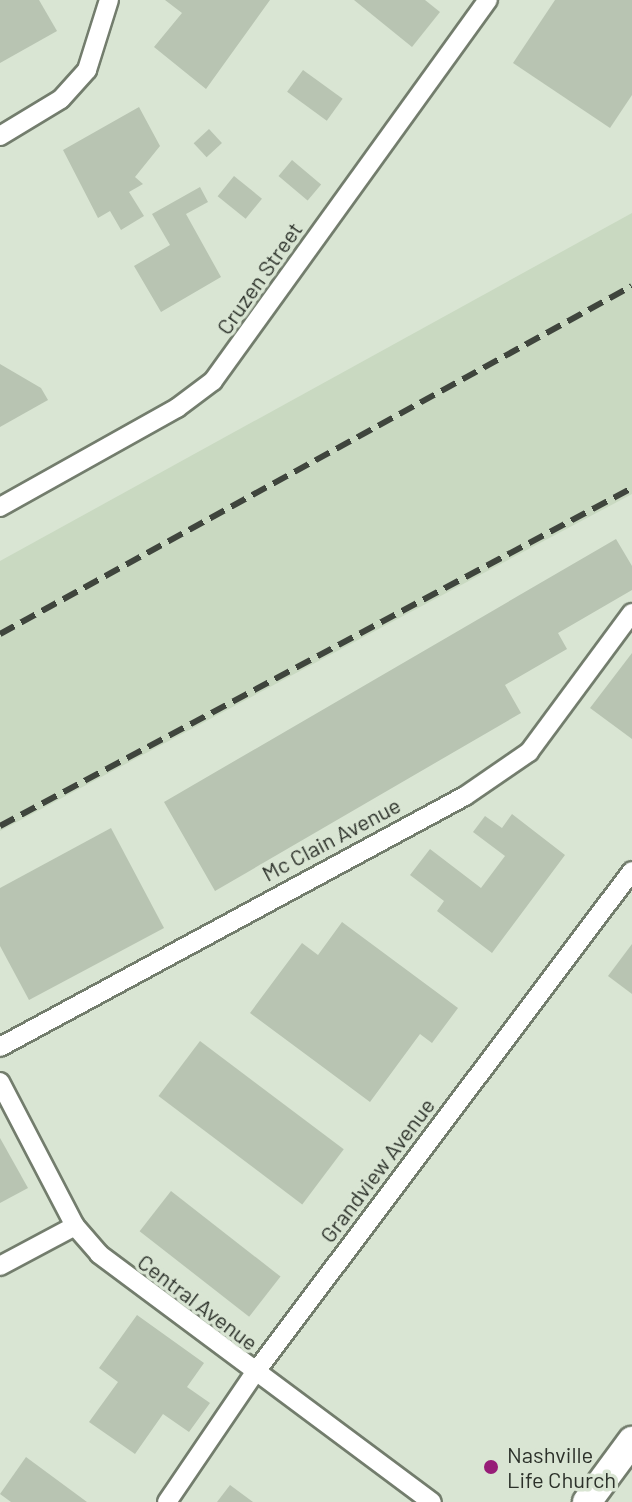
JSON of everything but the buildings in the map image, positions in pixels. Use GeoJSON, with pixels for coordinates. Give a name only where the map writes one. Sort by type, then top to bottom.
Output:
{"type":"FeatureCollection","features":[{"type":"Feature","properties":{"kind":"main road"},"geometry":{"type":"LineString","coordinates":[[587,1502],[632,1441]]}},
{"type":"Feature","properties":{"kind":"street"},"geometry":{"type":"LineString","coordinates":[[0,136],[61,99],[87,70],[109,0]]}},
{"type":"Feature","properties":{"kind":"street","name":"Cruzen Street"},"geometry":{"type":"LineString","coordinates":[[0,507],[177,408],[213,381],[488,0]]}},
{"type":"Feature","properties":{"kind":"street","name":"Mc Clain Avenue"},"geometry":{"type":"LineString","coordinates":[[0,1047],[465,796],[529,752],[632,613]]}},
{"type":"Feature","properties":{"kind":"street","name":"Grandview Avenue"},"geometry":{"type":"LineString","coordinates":[[167,1502],[254,1374],[632,871]]}},
{"type":"Feature","properties":{"kind":"street","name":"Central Avenue"},"geometry":{"type":"LineString","coordinates":[[0,1082],[75,1226],[136,1287],[432,1502]]}},
{"type":"Feature","properties":{"kind":"street"},"geometry":{"type":"LineString","coordinates":[[0,1266],[75,1226]]}},
{"type":"Feature","properties":{"kind":"shaded area"},"geometry":{"type":"Polygon","coordinates":[[[632,213],[632,494],[0,831],[0,561],[632,213]]]}},
{"type":"Feature","properties":{"kind":"railway"},"geometry":{"type":"LineString","coordinates":[[0,634],[632,286]]}},
{"type":"Feature","properties":{"kind":"railway"},"geometry":{"type":"LineString","coordinates":[[0,826],[632,488]]}},
{"type":"Feature","properties":{"kind":"place","name":"Nashville Life Church"},"geometry":{"type":"Point","coordinates":[491,1467]}}]}
